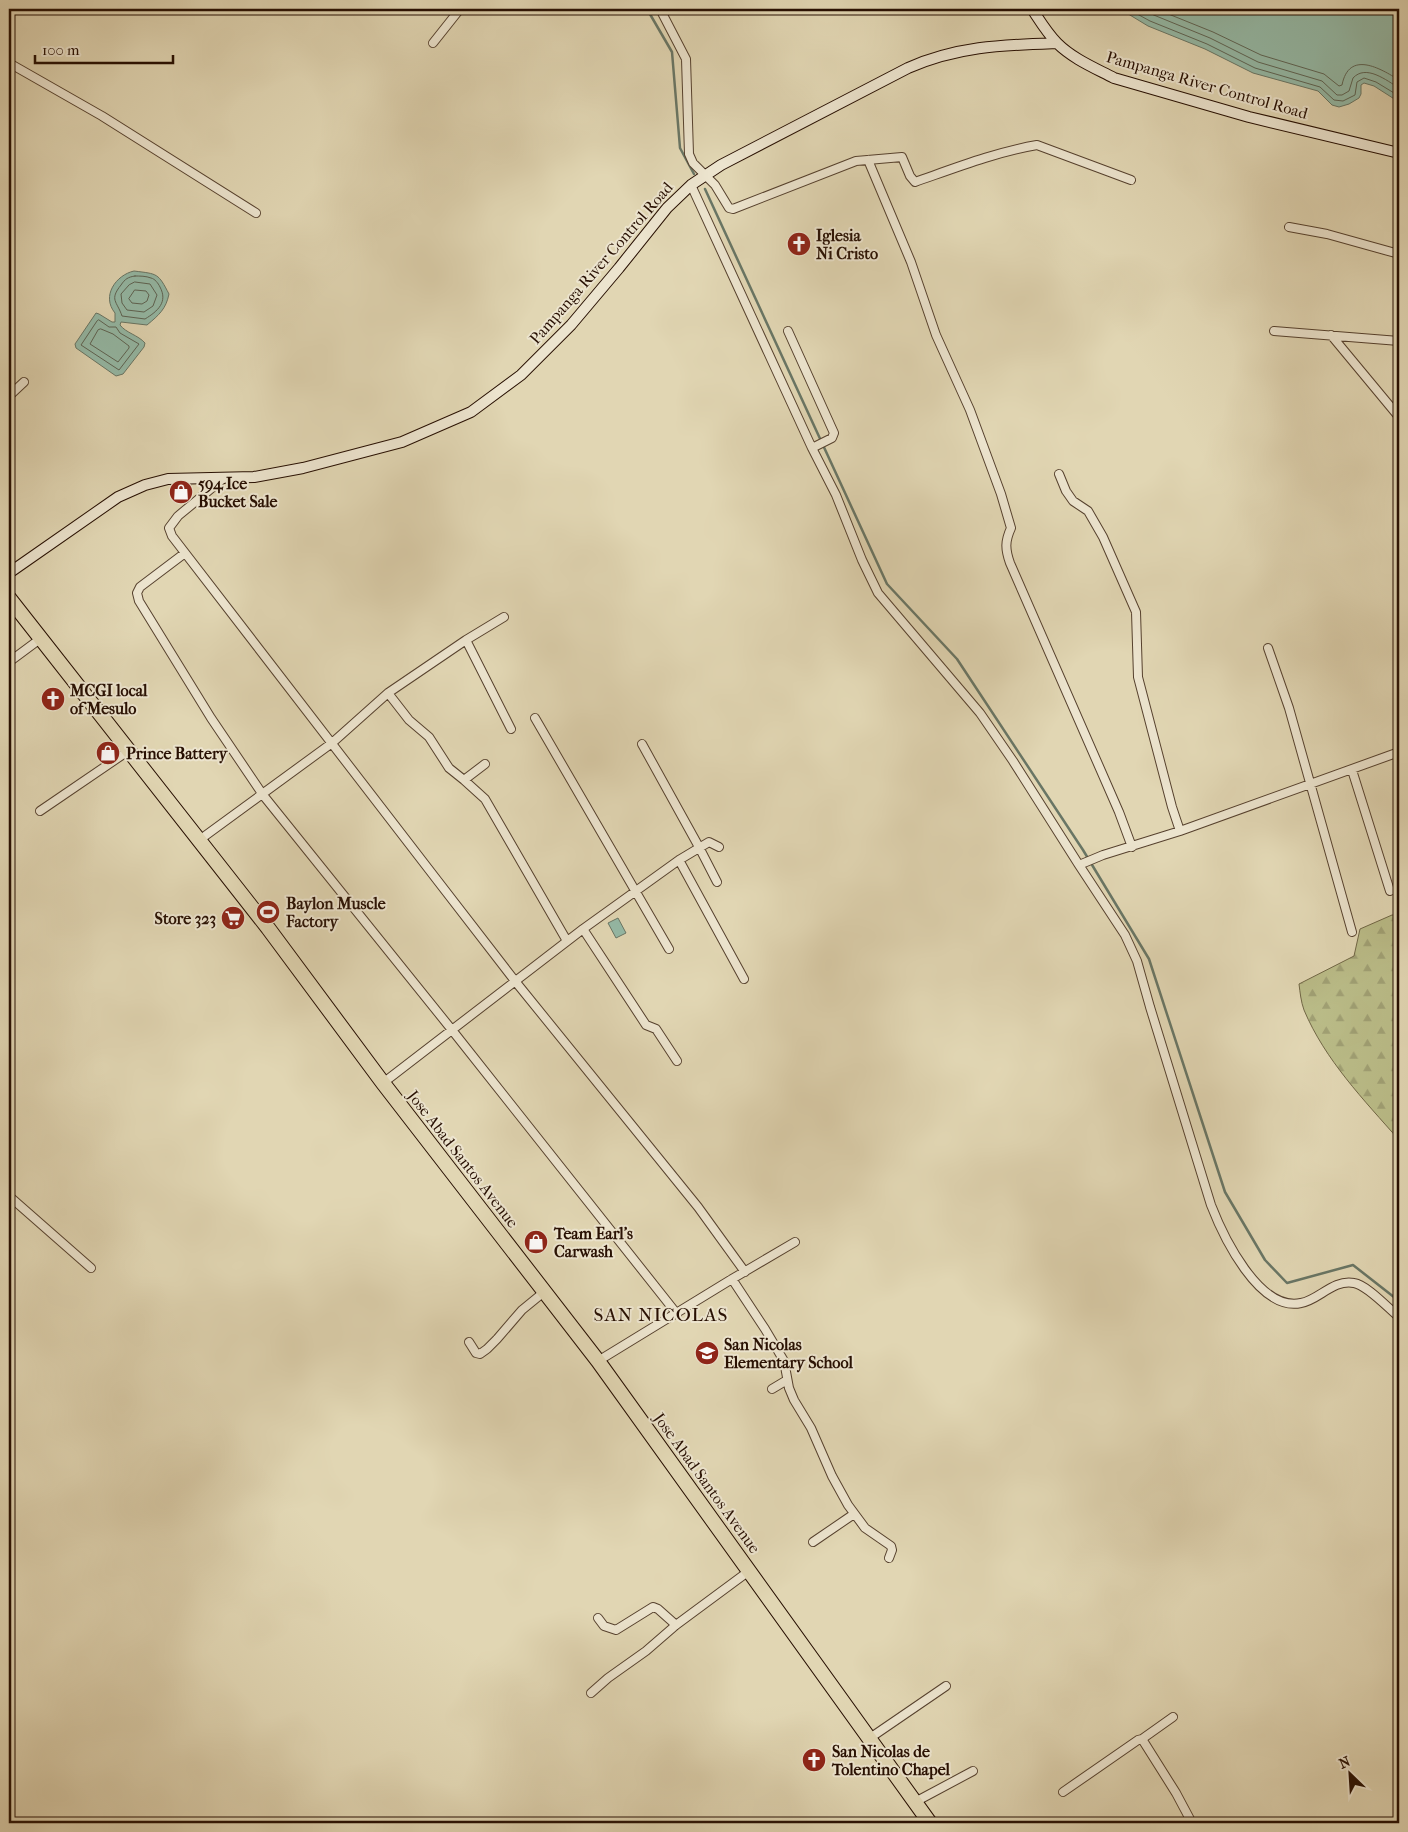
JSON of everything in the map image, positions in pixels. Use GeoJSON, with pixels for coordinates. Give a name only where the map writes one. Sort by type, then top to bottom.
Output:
{"type":"FeatureCollection","features":[{"type":"Feature","properties":{"kind":"highway","name":"Jose Abad Santos Avenue"},"geometry":{"type":"LineString","coordinates":[[9,598],[268,928],[383,1083],[598,1361],[930,1823]]}},
{"type":"Feature","properties":{"kind":"main road"},"geometry":{"type":"LineString","coordinates":[[1032,9],[1057,43]]}},
{"type":"Feature","properties":{"kind":"main road","name":"Pampanga River Control Road"},"geometry":{"type":"LineString","coordinates":[[9,573],[118,497],[145,485],[168,479],[254,477],[303,468],[402,442],[471,412],[521,375],[570,324],[619,268],[667,208],[691,185],[738,156],[926,60],[954,52],[996,46],[1057,43],[1078,59],[1114,78],[1249,117],[1399,153]]}},
{"type":"Feature","properties":{"kind":"street"},"geometry":{"type":"LineString","coordinates":[[433,43],[460,9]]}},
{"type":"Feature","properties":{"kind":"street"},"geometry":{"type":"LineString","coordinates":[[660,9],[686,59],[689,154],[693,163],[714,185],[729,208],[733,209],[856,161],[902,157],[910,176],[915,182],[985,158],[1022,147],[1037,145],[1131,180]]}},
{"type":"Feature","properties":{"kind":"street"},"geometry":{"type":"LineString","coordinates":[[9,63],[102,116],[256,213]]}},
{"type":"Feature","properties":{"kind":"street"},"geometry":{"type":"LineString","coordinates":[[868,160],[910,262],[936,335],[970,410],[1001,494],[1011,528],[1006,539],[1006,551],[1010,562],[1132,847]]}},
{"type":"Feature","properties":{"kind":"street"},"geometry":{"type":"LineString","coordinates":[[691,185],[814,447],[836,495],[864,566],[878,593],[980,713],[1081,864],[1125,935],[1138,961],[1150,1007],[1211,1205],[1219,1227],[1240,1264],[1273,1298],[1290,1304],[1302,1303],[1326,1289],[1342,1283],[1352,1282],[1360,1285],[1399,1317]]}},
{"type":"Feature","properties":{"kind":"street"},"geometry":{"type":"LineString","coordinates":[[1290,227],[1327,234],[1399,254]]}},
{"type":"Feature","properties":{"kind":"street"},"geometry":{"type":"LineString","coordinates":[[788,331],[834,433],[832,438],[814,447]]}},
{"type":"Feature","properties":{"kind":"street"},"geometry":{"type":"LineString","coordinates":[[1274,332],[1399,341]]}},
{"type":"Feature","properties":{"kind":"street"},"geometry":{"type":"LineString","coordinates":[[1331,335],[1399,417]]}},
{"type":"Feature","properties":{"kind":"street"},"geometry":{"type":"LineString","coordinates":[[9,396],[24,382]]}},
{"type":"Feature","properties":{"kind":"street"},"geometry":{"type":"LineString","coordinates":[[1060,474],[1072,501],[1088,511],[1103,537],[1136,612],[1138,676],[1180,831]]}},
{"type":"Feature","properties":{"kind":"street"},"geometry":{"type":"LineString","coordinates":[[224,478],[178,516],[169,528],[172,536],[515,981],[681,1185],[745,1272]]}},
{"type":"Feature","properties":{"kind":"street"},"geometry":{"type":"LineString","coordinates":[[185,553],[140,587],[137,592],[140,601],[211,718],[263,795],[677,1314]]}},
{"type":"Feature","properties":{"kind":"street"},"geometry":{"type":"LineString","coordinates":[[198,841],[332,743],[388,693],[466,640],[504,617]]}},
{"type":"Feature","properties":{"kind":"street"},"geometry":{"type":"LineString","coordinates":[[9,662],[40,638]]}},
{"type":"Feature","properties":{"kind":"street"},"geometry":{"type":"LineString","coordinates":[[466,640],[511,729]]}},
{"type":"Feature","properties":{"kind":"street"},"geometry":{"type":"LineString","coordinates":[[1268,648],[1289,708],[1312,784],[1321,824],[1352,932]]}},
{"type":"Feature","properties":{"kind":"street"},"geometry":{"type":"LineString","coordinates":[[388,693],[409,720],[429,737],[448,768],[484,799],[567,941]]}},
{"type":"Feature","properties":{"kind":"street"},"geometry":{"type":"LineString","coordinates":[[535,718],[669,949]]}},
{"type":"Feature","properties":{"kind":"street"},"geometry":{"type":"LineString","coordinates":[[642,744],[717,882]]}},
{"type":"Feature","properties":{"kind":"street"},"geometry":{"type":"LineString","coordinates":[[40,811],[128,751]]}},
{"type":"Feature","properties":{"kind":"street"},"geometry":{"type":"LineString","coordinates":[[1081,864],[1103,855],[1180,831],[1399,752]]}},
{"type":"Feature","properties":{"kind":"street"},"geometry":{"type":"LineString","coordinates":[[464,780],[485,764]]}},
{"type":"Feature","properties":{"kind":"street"},"geometry":{"type":"LineString","coordinates":[[1352,770],[1390,891]]}},
{"type":"Feature","properties":{"kind":"street"},"geometry":{"type":"LineString","coordinates":[[383,1083],[634,891],[699,847],[710,842],[719,847]]}},
{"type":"Feature","properties":{"kind":"street"},"geometry":{"type":"LineString","coordinates":[[679,860],[744,979]]}},
{"type":"Feature","properties":{"kind":"street"},"geometry":{"type":"LineString","coordinates":[[583,929],[646,1025],[656,1029],[677,1061]]}},
{"type":"Feature","properties":{"kind":"street"},"geometry":{"type":"LineString","coordinates":[[9,1196],[91,1268]]}},
{"type":"Feature","properties":{"kind":"street"},"geometry":{"type":"LineString","coordinates":[[598,1361],[796,1242]]}},
{"type":"Feature","properties":{"kind":"street"},"geometry":{"type":"LineString","coordinates":[[732,1279],[784,1361],[794,1400],[811,1428],[832,1476],[854,1514],[865,1528],[891,1546],[892,1550],[889,1558]]}},
{"type":"Feature","properties":{"kind":"street"},"geometry":{"type":"LineString","coordinates":[[469,1342],[476,1352],[480,1354],[487,1349],[522,1310],[544,1292]]}},
{"type":"Feature","properties":{"kind":"street"},"geometry":{"type":"LineString","coordinates":[[772,1389],[788,1380]]}},
{"type":"Feature","properties":{"kind":"street"},"geometry":{"type":"LineString","coordinates":[[813,1542],[854,1514]]}},
{"type":"Feature","properties":{"kind":"street"},"geometry":{"type":"LineString","coordinates":[[591,1693],[676,1625],[749,1571]]}},
{"type":"Feature","properties":{"kind":"street"},"geometry":{"type":"LineString","coordinates":[[598,1618],[604,1626],[616,1630],[653,1607],[658,1609],[676,1625]]}},
{"type":"Feature","properties":{"kind":"street"},"geometry":{"type":"LineString","coordinates":[[870,1738],[946,1686]]}},
{"type":"Feature","properties":{"kind":"street"},"geometry":{"type":"LineString","coordinates":[[1063,1792],[1173,1717]]}},
{"type":"Feature","properties":{"kind":"street"},"geometry":{"type":"LineString","coordinates":[[1142,1739],[1172,1786],[1192,1823]]}},
{"type":"Feature","properties":{"kind":"street"},"geometry":{"type":"LineString","coordinates":[[915,1802],[973,1771]]}},
{"type":"Feature","properties":{"kind":"green space"},"geometry":{"type":"Polygon","coordinates":[[[1392,915],[1399,915],[1399,1140],[1346,1079],[1323,1046],[1304,1010],[1299,984],[1354,956],[1360,929],[1392,915]]]}},
{"type":"Feature","properties":{"kind":"water"},"geometry":{"type":"Polygon","coordinates":[[[1120,9],[1399,9],[1399,102],[1374,86],[1364,83],[1361,85],[1359,98],[1339,107],[1332,105],[1318,91],[1253,73],[1205,49],[1148,26],[1120,9]]]}},
{"type":"Feature","properties":{"kind":"water"},"geometry":{"type":"Polygon","coordinates":[[[134,271],[153,274],[159,278],[169,294],[166,304],[147,325],[121,322],[120,325],[123,328],[145,343],[123,374],[116,376],[76,348],[75,344],[96,313],[115,322],[115,313],[110,300],[112,287],[121,277],[134,271]]]}},
{"type":"Feature","properties":{"kind":"water"},"geometry":{"type":"Polygon","coordinates":[[[618,918],[626,933],[616,938],[608,923],[618,918]]]}},
{"type":"Feature","properties":{"kind":"waterway"},"geometry":{"type":"LineString","coordinates":[[647,9],[672,52],[680,148],[694,174]]}},
{"type":"Feature","properties":{"kind":"waterway"},"geometry":{"type":"LineString","coordinates":[[705,189],[887,584],[957,659],[1083,850],[1149,959],[1225,1192],[1265,1260],[1287,1283],[1353,1265],[1399,1301]]}},
{"type":"Feature","properties":{"kind":"place","name":"Iglesia Ni Cristo"},"geometry":{"type":"Point","coordinates":[799,244]}},
{"type":"Feature","properties":{"kind":"place","name":"594 Ice Bucket Sale"},"geometry":{"type":"Point","coordinates":[181,492]}},
{"type":"Feature","properties":{"kind":"place","name":"MCGI local of Mesulo"},"geometry":{"type":"Point","coordinates":[53,699]}},
{"type":"Feature","properties":{"kind":"place","name":"Prince Battery"},"geometry":{"type":"Point","coordinates":[108,753]}},
{"type":"Feature","properties":{"kind":"place","name":"Baylon Muscle Factory"},"geometry":{"type":"Point","coordinates":[268,912]}},
{"type":"Feature","properties":{"kind":"place","name":"Store 323"},"geometry":{"type":"Point","coordinates":[233,918]}},
{"type":"Feature","properties":{"kind":"place","name":"Team Earl's Carwash"},"geometry":{"type":"Point","coordinates":[536,1242]}},
{"type":"Feature","properties":{"kind":"place","name":"San Nicolas Elementary School"},"geometry":{"type":"Point","coordinates":[707,1353]}},
{"type":"Feature","properties":{"kind":"place","name":"San Nicolas de Tolentino Chapel"},"geometry":{"type":"Point","coordinates":[814,1760]}},
{"type":"Feature","properties":{"kind":"district","name":"SAN NICOLAS"},"geometry":{"type":"Point","coordinates":[661,1315]}}]}
